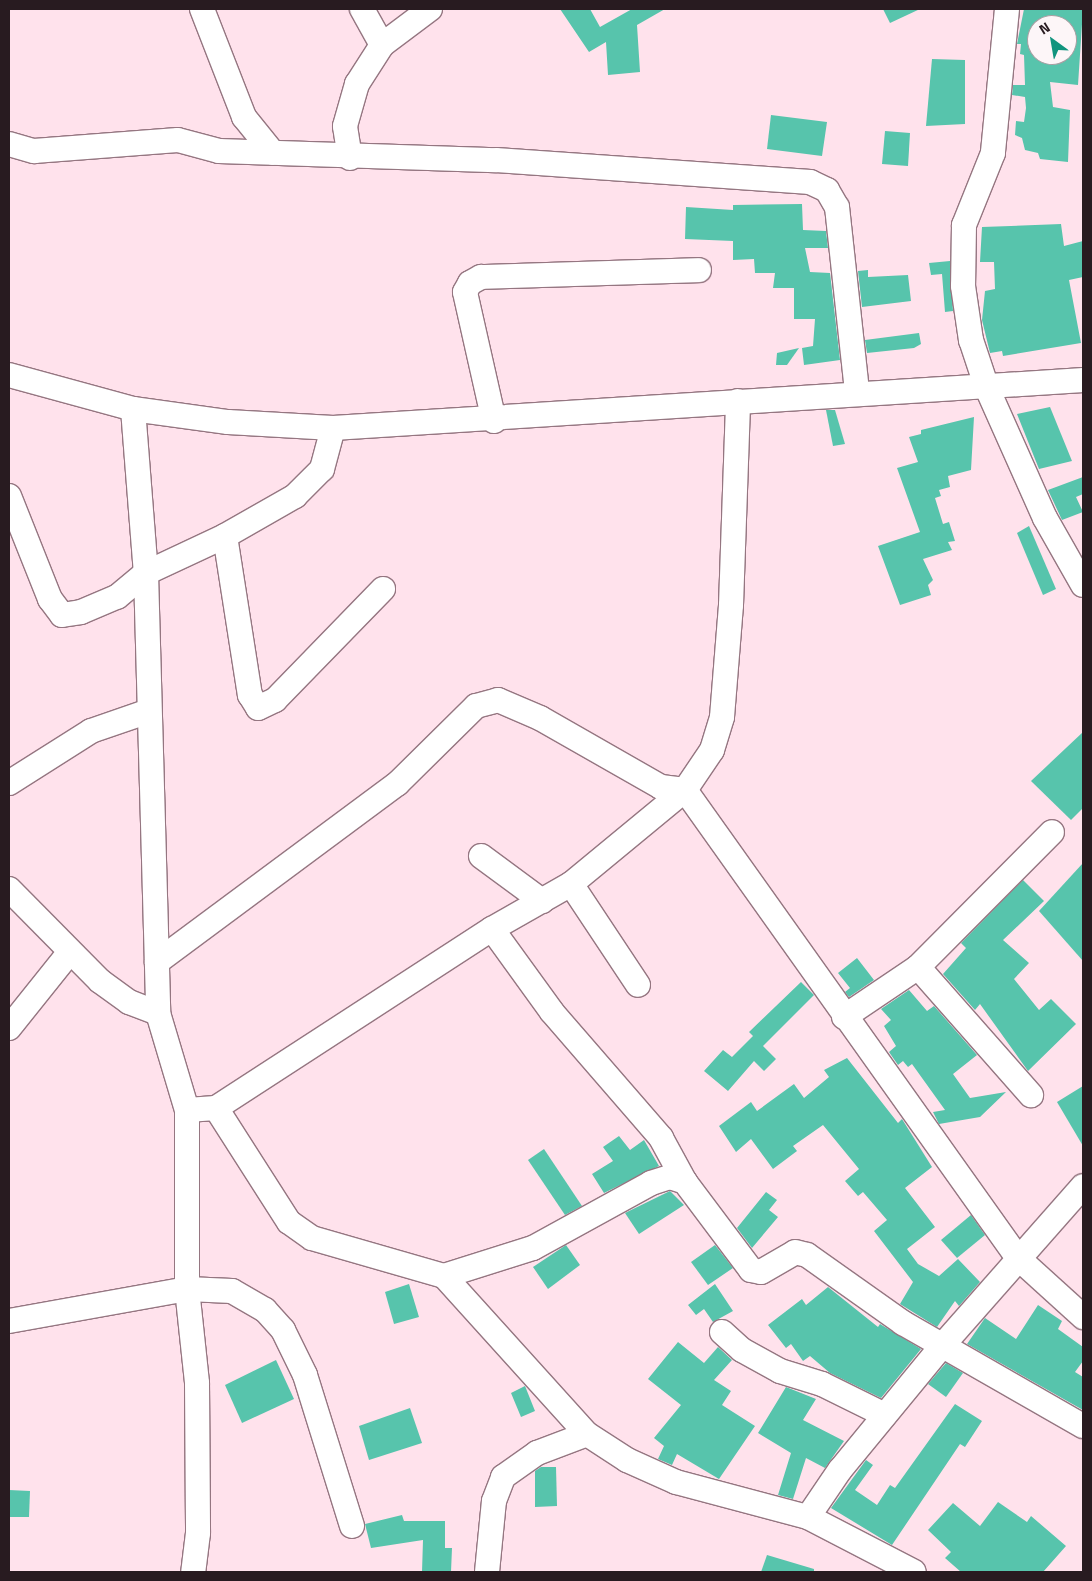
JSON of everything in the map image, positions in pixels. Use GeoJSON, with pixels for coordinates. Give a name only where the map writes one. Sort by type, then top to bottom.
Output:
{"type":"FeatureCollection","features":[{"type":"Feature","properties":{"kind":"street"},"geometry":{"type":"LineString","coordinates":[[202,9],[244,117],[272,153]]}},
{"type":"Feature","properties":{"kind":"street"},"geometry":{"type":"LineString","coordinates":[[362,9],[382,45]]}},
{"type":"Feature","properties":{"kind":"street"},"geometry":{"type":"LineString","coordinates":[[350,158],[346,126],[357,84],[382,45],[430,9]]}},
{"type":"Feature","properties":{"kind":"street"},"geometry":{"type":"LineString","coordinates":[[1007,9],[993,153],[964,226],[961,256],[971,340],[987,388],[1045,518],[1083,585]]}},
{"type":"Feature","properties":{"kind":"street"},"geometry":{"type":"LineString","coordinates":[[9,144],[34,151],[178,140],[219,151],[350,158],[496,160],[818,186],[827,190],[837,207],[857,392]]}},
{"type":"Feature","properties":{"kind":"street"},"geometry":{"type":"LineString","coordinates":[[494,421],[465,292],[470,283],[481,277],[699,270]]}},
{"type":"Feature","properties":{"kind":"street"},"geometry":{"type":"LineString","coordinates":[[9,374],[133,408],[228,422],[333,428],[494,421],[857,392],[987,388],[1083,380]]}},
{"type":"Feature","properties":{"kind":"street"},"geometry":{"type":"LineString","coordinates":[[187,1110],[216,1108],[492,929],[571,884],[685,790],[712,750],[722,717],[731,605],[738,401]]}},
{"type":"Feature","properties":{"kind":"street"},"geometry":{"type":"LineString","coordinates":[[133,408],[146,572],[158,1013],[187,1110],[187,1289],[197,1383],[198,1532],[193,1572]]}},
{"type":"Feature","properties":{"kind":"street"},"geometry":{"type":"LineString","coordinates":[[9,496],[50,598],[62,615],[117,597],[146,572],[225,536],[295,496],[322,469],[333,428]]}},
{"type":"Feature","properties":{"kind":"street"},"geometry":{"type":"LineString","coordinates":[[225,536],[250,695],[258,708],[275,700],[383,589]]}},
{"type":"Feature","properties":{"kind":"street"},"geometry":{"type":"LineString","coordinates":[[157,962],[397,784],[487,700],[540,718],[661,787],[685,790],[844,1017],[1018,1258],[1083,1317]]}},
{"type":"Feature","properties":{"kind":"street"},"geometry":{"type":"LineString","coordinates":[[9,782],[91,731],[149,711]]}},
{"type":"Feature","properties":{"kind":"street"},"geometry":{"type":"LineString","coordinates":[[844,1017],[918,967],[1052,832]]}},
{"type":"Feature","properties":{"kind":"street"},"geometry":{"type":"LineString","coordinates":[[481,856],[542,901]]}},
{"type":"Feature","properties":{"kind":"street"},"geometry":{"type":"LineString","coordinates":[[571,884],[638,985]]}},
{"type":"Feature","properties":{"kind":"street"},"geometry":{"type":"LineString","coordinates":[[9,889],[69,953],[129,1002],[158,1013]]}},
{"type":"Feature","properties":{"kind":"street"},"geometry":{"type":"LineString","coordinates":[[492,929],[552,1012],[661,1138],[685,1182],[751,1270],[761,1272],[795,1252],[807,1255],[942,1346],[1083,1426]]}},
{"type":"Feature","properties":{"kind":"street"},"geometry":{"type":"LineString","coordinates":[[9,1028],[69,953]]}},
{"type":"Feature","properties":{"kind":"street"},"geometry":{"type":"LineString","coordinates":[[918,967],[1031,1095]]}},
{"type":"Feature","properties":{"kind":"street"},"geometry":{"type":"LineString","coordinates":[[216,1108],[289,1222],[312,1238],[444,1276],[587,1434],[628,1460],[676,1482],[808,1517],[914,1572]]}},
{"type":"Feature","properties":{"kind":"street"},"geometry":{"type":"LineString","coordinates":[[444,1276],[533,1248],[651,1183],[670,1177],[685,1182]]}},
{"type":"Feature","properties":{"kind":"street"},"geometry":{"type":"LineString","coordinates":[[808,1517],[885,1415],[942,1346],[1083,1186]]}},
{"type":"Feature","properties":{"kind":"street"},"geometry":{"type":"LineString","coordinates":[[9,1321],[187,1289],[232,1290],[265,1310],[284,1330],[305,1375],[352,1526]]}},
{"type":"Feature","properties":{"kind":"street"},"geometry":{"type":"LineString","coordinates":[[722,1332],[742,1350],[780,1371],[822,1384],[885,1415]]}},
{"type":"Feature","properties":{"kind":"street"},"geometry":{"type":"LineString","coordinates":[[487,1572],[494,1501],[503,1478],[537,1453],[587,1434]]}},
{"type":"Feature","properties":{"kind":"building"},"geometry":{"type":"Polygon","coordinates":[[[560,9],[590,9],[600,27],[632,9],[665,9],[637,25],[640,72],[608,75],[606,42],[589,52],[560,9]]]}},
{"type":"Feature","properties":{"kind":"building"},"geometry":{"type":"Polygon","coordinates":[[[883,9],[920,9],[890,23],[883,9]]]}},
{"type":"Feature","properties":{"kind":"building"},"geometry":{"type":"Polygon","coordinates":[[[1024,9],[1083,9],[1078,85],[1050,82],[1053,107],[1070,110],[1068,162],[1040,159],[1038,153],[1025,150],[1022,138],[1015,135],[1016,121],[1024,122],[1026,108],[1025,97],[1012,95],[1013,85],[1025,85],[1024,55],[1020,54],[1021,44],[1017,44],[1024,9]]]}},
{"type":"Feature","properties":{"kind":"building"},"geometry":{"type":"Polygon","coordinates":[[[932,59],[965,60],[965,124],[926,126],[932,59]]]}},
{"type":"Feature","properties":{"kind":"building"},"geometry":{"type":"Polygon","coordinates":[[[771,115],[827,122],[822,156],[767,149],[771,115]]]}},
{"type":"Feature","properties":{"kind":"building"},"geometry":{"type":"Polygon","coordinates":[[[885,131],[910,133],[908,166],[882,164],[885,131]]]}},
{"type":"Feature","properties":{"kind":"building"},"geometry":{"type":"Polygon","coordinates":[[[802,204],[803,230],[826,231],[828,248],[805,248],[810,272],[830,273],[840,360],[804,365],[802,348],[813,346],[815,319],[794,319],[794,288],[773,288],[775,273],[755,273],[754,259],[733,260],[733,241],[685,239],[686,207],[733,210],[733,205],[802,204]]]}},
{"type":"Feature","properties":{"kind":"building"},"geometry":{"type":"Polygon","coordinates":[[[1061,224],[1064,246],[1083,241],[1083,277],[1069,280],[1081,343],[1003,356],[1002,351],[990,353],[982,320],[985,291],[995,289],[994,262],[980,262],[982,227],[1061,224]]]}},
{"type":"Feature","properties":{"kind":"building"},"geometry":{"type":"Polygon","coordinates":[[[950,261],[953,311],[945,312],[942,274],[931,275],[929,263],[950,261]]]}},
{"type":"Feature","properties":{"kind":"building"},"geometry":{"type":"Polygon","coordinates":[[[868,270],[868,277],[908,275],[911,301],[862,307],[858,271],[868,270]]]}},
{"type":"Feature","properties":{"kind":"building"},"geometry":{"type":"Polygon","coordinates":[[[919,333],[921,344],[914,348],[867,353],[865,340],[919,333]]]}},
{"type":"Feature","properties":{"kind":"building"},"geometry":{"type":"Polygon","coordinates":[[[799,348],[787,365],[776,365],[777,353],[799,348]]]}},
{"type":"Feature","properties":{"kind":"building"},"geometry":{"type":"Polygon","coordinates":[[[1050,407],[1072,461],[1039,469],[1017,414],[1050,407]]]}},
{"type":"Feature","properties":{"kind":"building"},"geometry":{"type":"Polygon","coordinates":[[[826,410],[835,410],[845,444],[833,446],[826,410]]]}},
{"type":"Feature","properties":{"kind":"building"},"geometry":{"type":"Polygon","coordinates":[[[974,417],[971,470],[948,476],[950,487],[939,490],[941,496],[935,498],[943,524],[949,522],[955,541],[948,542],[952,550],[923,559],[933,580],[928,585],[931,595],[900,605],[878,546],[920,532],[897,468],[918,462],[909,437],[921,434],[921,430],[974,417]]]}},
{"type":"Feature","properties":{"kind":"building"},"geometry":{"type":"Polygon","coordinates":[[[1083,477],[1083,494],[1076,497],[1083,512],[1062,520],[1048,490],[1083,477]]]}},
{"type":"Feature","properties":{"kind":"building"},"geometry":{"type":"Polygon","coordinates":[[[1029,526],[1056,589],[1043,595],[1017,533],[1029,526]]]}},
{"type":"Feature","properties":{"kind":"building"},"geometry":{"type":"Polygon","coordinates":[[[1083,732],[1083,808],[1071,820],[1031,781],[1083,732]]]}},
{"type":"Feature","properties":{"kind":"building"},"geometry":{"type":"Polygon","coordinates":[[[1083,863],[1083,961],[1039,911],[1083,863]]]}},
{"type":"Feature","properties":{"kind":"building"},"geometry":{"type":"Polygon","coordinates":[[[1023,880],[1044,901],[1003,940],[1029,963],[1014,979],[1039,1010],[1051,999],[1076,1024],[1028,1071],[980,1004],[975,1010],[943,974],[966,948],[961,943],[1023,880]]]}},
{"type":"Feature","properties":{"kind":"building"},"geometry":{"type":"Polygon","coordinates":[[[857,958],[874,980],[849,997],[845,992],[850,988],[838,973],[857,958]]]}},
{"type":"Feature","properties":{"kind":"building"},"geometry":{"type":"Polygon","coordinates":[[[801,982],[814,995],[763,1046],[776,1059],[764,1071],[754,1061],[728,1091],[704,1071],[723,1050],[732,1057],[753,1036],[749,1032],[801,982]]]}},
{"type":"Feature","properties":{"kind":"building"},"geometry":{"type":"Polygon","coordinates":[[[909,990],[927,1011],[934,1006],[977,1055],[953,1074],[970,1098],[1006,1092],[980,1117],[939,1124],[933,1112],[945,1110],[912,1064],[908,1067],[903,1061],[898,1065],[889,1052],[896,1046],[884,1026],[891,1020],[881,1009],[909,990]]]}},
{"type":"Feature","properties":{"kind":"building"},"geometry":{"type":"Polygon","coordinates":[[[847,1058],[898,1123],[902,1119],[932,1167],[905,1188],[935,1227],[907,1249],[918,1264],[939,1276],[958,1259],[980,1282],[959,1306],[955,1301],[937,1327],[900,1304],[913,1282],[874,1231],[887,1220],[863,1192],[858,1196],[845,1181],[859,1169],[823,1125],[793,1146],[797,1151],[773,1169],[751,1139],[736,1152],[719,1126],[751,1102],[757,1111],[794,1084],[804,1098],[829,1077],[824,1070],[847,1058]]]}},
{"type":"Feature","properties":{"kind":"building"},"geometry":{"type":"Polygon","coordinates":[[[1083,1086],[1083,1146],[1057,1102],[1083,1086]]]}},
{"type":"Feature","properties":{"kind":"building"},"geometry":{"type":"Polygon","coordinates":[[[619,1136],[630,1150],[644,1140],[659,1166],[604,1193],[592,1174],[613,1161],[603,1147],[619,1136]]]}},
{"type":"Feature","properties":{"kind":"building"},"geometry":{"type":"Polygon","coordinates":[[[544,1149],[582,1206],[565,1215],[528,1160],[544,1149]]]}},
{"type":"Feature","properties":{"kind":"building"},"geometry":{"type":"Polygon","coordinates":[[[670,1191],[684,1205],[639,1234],[625,1213],[670,1191]]]}},
{"type":"Feature","properties":{"kind":"building"},"geometry":{"type":"Polygon","coordinates":[[[766,1192],[777,1200],[769,1210],[778,1217],[752,1248],[737,1228],[766,1192]]]}},
{"type":"Feature","properties":{"kind":"building"},"geometry":{"type":"Polygon","coordinates":[[[971,1215],[985,1235],[957,1258],[941,1240],[971,1215]]]}},
{"type":"Feature","properties":{"kind":"building"},"geometry":{"type":"Polygon","coordinates":[[[566,1245],[580,1265],[548,1289],[533,1267],[566,1245]]]}},
{"type":"Feature","properties":{"kind":"building"},"geometry":{"type":"Polygon","coordinates":[[[715,1245],[733,1268],[708,1285],[691,1262],[715,1245]]]}},
{"type":"Feature","properties":{"kind":"building"},"geometry":{"type":"Polygon","coordinates":[[[409,1284],[419,1317],[394,1324],[385,1292],[409,1284]]]}},
{"type":"Feature","properties":{"kind":"building"},"geometry":{"type":"Polygon","coordinates":[[[715,1284],[733,1311],[713,1322],[704,1309],[696,1315],[688,1305],[715,1284]]]}},
{"type":"Feature","properties":{"kind":"building"},"geometry":{"type":"Polygon","coordinates":[[[828,1287],[878,1327],[880,1324],[921,1349],[881,1398],[830,1373],[810,1356],[803,1361],[791,1344],[786,1348],[768,1325],[802,1299],[806,1305],[828,1287]]]}},
{"type":"Feature","properties":{"kind":"building"},"geometry":{"type":"Polygon","coordinates":[[[1038,1305],[1062,1321],[1058,1329],[1083,1347],[1083,1361],[1075,1372],[1083,1377],[1083,1410],[967,1344],[985,1318],[1016,1339],[1038,1305]]]}},
{"type":"Feature","properties":{"kind":"building"},"geometry":{"type":"Polygon","coordinates":[[[678,1342],[704,1363],[718,1347],[732,1360],[714,1380],[731,1391],[722,1405],[755,1426],[719,1479],[677,1454],[672,1465],[658,1459],[664,1446],[654,1438],[681,1405],[648,1379],[678,1342]]]}},
{"type":"Feature","properties":{"kind":"building"},"geometry":{"type":"Polygon","coordinates":[[[276,1360],[294,1399],[242,1423],[225,1385],[276,1360]]]}},
{"type":"Feature","properties":{"kind":"building"},"geometry":{"type":"Polygon","coordinates":[[[946,1363],[963,1373],[946,1397],[928,1384],[946,1363]]]}},
{"type":"Feature","properties":{"kind":"building"},"geometry":{"type":"Polygon","coordinates":[[[525,1386],[535,1411],[521,1417],[511,1393],[525,1386]]]}},
{"type":"Feature","properties":{"kind":"building"},"geometry":{"type":"Polygon","coordinates":[[[786,1387],[816,1399],[803,1420],[844,1441],[825,1468],[806,1458],[793,1499],[778,1495],[791,1453],[758,1433],[786,1387]]]}},
{"type":"Feature","properties":{"kind":"building"},"geometry":{"type":"Polygon","coordinates":[[[955,1404],[982,1421],[965,1447],[960,1444],[892,1545],[831,1508],[866,1460],[873,1465],[855,1490],[877,1505],[890,1485],[895,1488],[955,1404]]]}},
{"type":"Feature","properties":{"kind":"building"},"geometry":{"type":"Polygon","coordinates":[[[410,1408],[422,1443],[369,1460],[359,1426],[410,1408]]]}},
{"type":"Feature","properties":{"kind":"building"},"geometry":{"type":"Polygon","coordinates":[[[541,1467],[556,1467],[557,1506],[535,1507],[535,1471],[541,1467]]]}},
{"type":"Feature","properties":{"kind":"building"},"geometry":{"type":"Polygon","coordinates":[[[9,1490],[30,1491],[29,1517],[9,1517],[9,1490]]]}},
{"type":"Feature","properties":{"kind":"building"},"geometry":{"type":"Polygon","coordinates":[[[998,1502],[1027,1522],[1031,1516],[1066,1546],[1043,1572],[961,1572],[945,1558],[951,1552],[928,1530],[953,1503],[980,1526],[998,1502]]]}},
{"type":"Feature","properties":{"kind":"building"},"geometry":{"type":"Polygon","coordinates":[[[402,1515],[404,1521],[445,1521],[445,1548],[452,1548],[451,1572],[422,1572],[423,1540],[371,1548],[365,1524],[402,1515]]]}},
{"type":"Feature","properties":{"kind":"building"},"geometry":{"type":"Polygon","coordinates":[[[767,1555],[814,1569],[814,1572],[761,1572],[767,1555]]]}}]}
